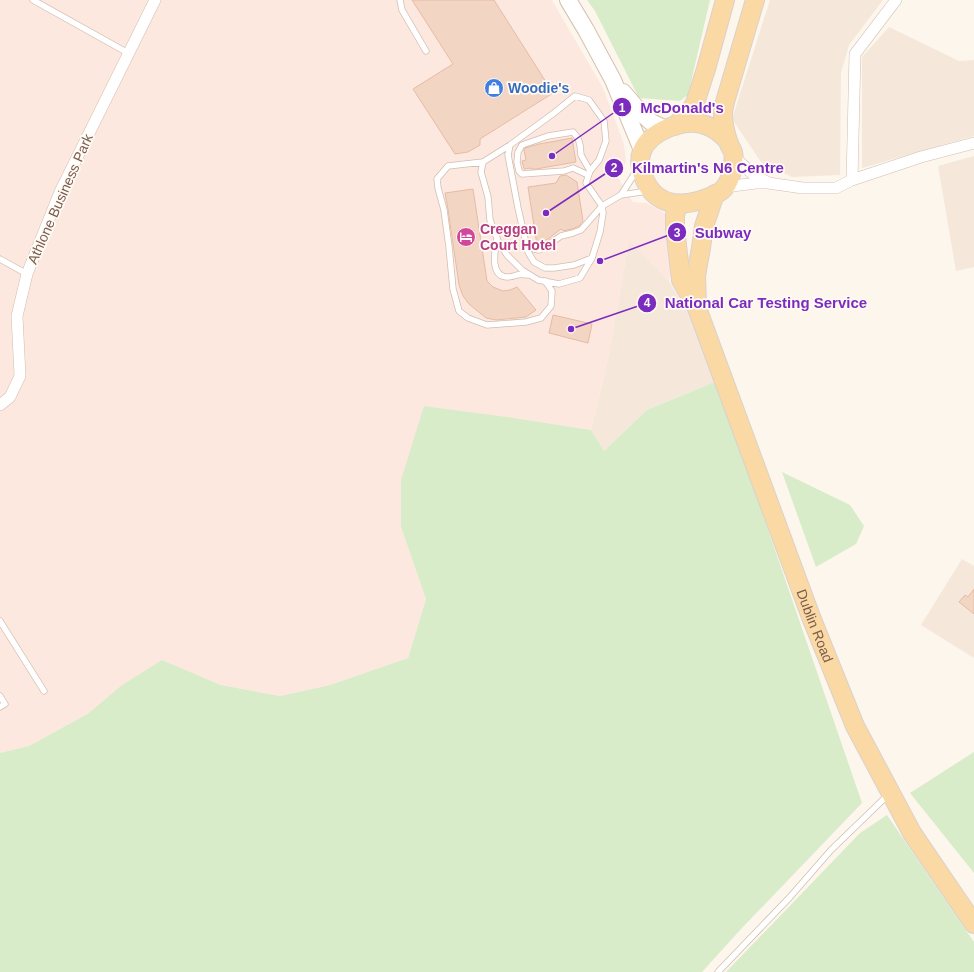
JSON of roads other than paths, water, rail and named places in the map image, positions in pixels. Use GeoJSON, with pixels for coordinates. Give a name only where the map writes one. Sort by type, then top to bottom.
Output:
{"type":"FeatureCollection","features":[{"type":"Feature","properties":{"kind":"main road"},"geometry":{"type":"LineString","coordinates":[[568,0],[613,80],[641,158],[645,180],[650,190],[663,201],[678,204],[701,200],[720,191],[732,170],[731,150],[723,114],[725,102],[754,0]]}},
{"type":"Feature","properties":{"kind":"main road"},"geometry":{"type":"LineString","coordinates":[[641,158],[649,141],[655,135],[670,127],[690,111],[695,103],[725,0]]}},
{"type":"Feature","properties":{"kind":"main road"},"geometry":{"type":"LineString","coordinates":[[613,80],[641,113],[651,122],[670,127],[690,123],[702,124],[721,133],[731,150]]}},
{"type":"Feature","properties":{"kind":"main road","name":"Dublin Road"},"geometry":{"type":"LineString","coordinates":[[697,308],[696,276],[704,226],[720,191]]}},
{"type":"Feature","properties":{"kind":"main road","name":"Dublin Road"},"geometry":{"type":"LineString","coordinates":[[678,204],[675,215],[675,228],[681,280],[697,308],[814,624],[855,726],[912,833],[974,924]]}},
{"type":"Feature","properties":{"kind":"street","name":"Athlone Business Park"},"geometry":{"type":"LineString","coordinates":[[0,405],[10,397],[20,376],[18,316],[27,274],[60,192],[154,0]]}},
{"type":"Feature","properties":{"kind":"street"},"geometry":{"type":"LineString","coordinates":[[852,180],[855,54],[896,0]]}},
{"type":"Feature","properties":{"kind":"street"},"geometry":{"type":"LineString","coordinates":[[720,191],[756,183],[768,183],[803,188],[836,188],[852,180],[974,143]]}},
{"type":"Feature","properties":{"kind":"street"},"geometry":{"type":"LineString","coordinates":[[731,150],[755,176],[768,183]]}},
{"type":"Feature","properties":{"kind":"lane"},"geometry":{"type":"LineString","coordinates":[[33,0],[128,53]]}},
{"type":"Feature","properties":{"kind":"lane"},"geometry":{"type":"LineString","coordinates":[[400,0],[402,10],[426,51]]}},
{"type":"Feature","properties":{"kind":"lane"},"geometry":{"type":"LineString","coordinates":[[483,162],[481,172],[488,197],[490,220],[507,255],[522,270],[538,280],[545,281],[559,284],[580,278],[592,258],[600,232],[603,213],[602,206],[586,183],[589,173],[599,160],[606,141],[604,121],[589,100],[575,96],[510,145],[483,162],[448,166],[437,179],[444,210],[453,289],[459,311],[468,318],[487,325],[526,322],[541,318],[550,306],[552,291],[545,281]]}},
{"type":"Feature","properties":{"kind":"lane"},"geometry":{"type":"LineString","coordinates":[[573,132],[578,138],[581,155],[589,173],[573,168],[564,171],[522,174],[519,171],[517,162],[518,152],[522,145],[533,141],[548,136],[573,132]]}},
{"type":"Feature","properties":{"kind":"lane"},"geometry":{"type":"LineString","coordinates":[[510,145],[508,156],[518,208],[528,252],[534,262],[545,268],[554,268],[574,265],[592,258]]}},
{"type":"Feature","properties":{"kind":"lane"},"geometry":{"type":"LineString","coordinates":[[621,195],[641,158]]}},
{"type":"Feature","properties":{"kind":"lane"},"geometry":{"type":"LineString","coordinates":[[526,244],[539,250],[561,236],[581,230],[602,206],[621,195],[650,190]]}},
{"type":"Feature","properties":{"kind":"lane"},"geometry":{"type":"LineString","coordinates":[[497,237],[494,261],[495,270],[500,276],[508,277],[529,275]]}},
{"type":"Feature","properties":{"kind":"lane"},"geometry":{"type":"LineString","coordinates":[[0,259],[27,274]]}},
{"type":"Feature","properties":{"kind":"lane"},"geometry":{"type":"LineString","coordinates":[[0,620],[44,691]]}},
{"type":"Feature","properties":{"kind":"lane"},"geometry":{"type":"LineString","coordinates":[[0,696],[5,704],[0,707]]}},
{"type":"Feature","properties":{"kind":"lane"},"geometry":{"type":"LineString","coordinates":[[718,972],[790,897],[831,850],[890,792]]}},
{"type":"Feature","properties":{"kind":"place","name":"Woodie's"},"geometry":{"type":"Point","coordinates":[494,88]}},
{"type":"Feature","properties":{"kind":"place","name":"McDonald's"},"geometry":{"type":"Point","coordinates":[552,156]}},
{"type":"Feature","properties":{"kind":"place","name":"Kilmartin's N6 Centre"},"geometry":{"type":"Point","coordinates":[546,213]}},
{"type":"Feature","properties":{"kind":"place","name":"Creggan Court Hotel"},"geometry":{"type":"Point","coordinates":[466,237]}},
{"type":"Feature","properties":{"kind":"place","name":"Subway"},"geometry":{"type":"Point","coordinates":[600,261]}},
{"type":"Feature","properties":{"kind":"place","name":"National Car Testing Service"},"geometry":{"type":"Point","coordinates":[571,329]}}]}
